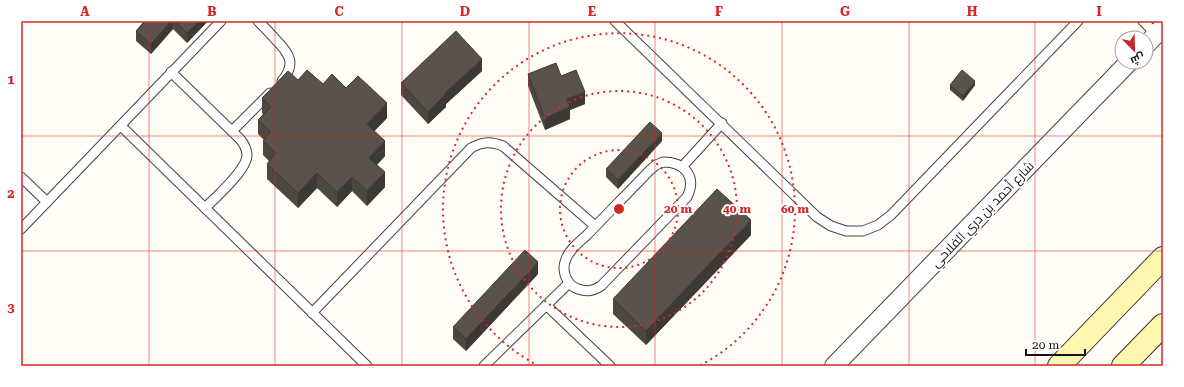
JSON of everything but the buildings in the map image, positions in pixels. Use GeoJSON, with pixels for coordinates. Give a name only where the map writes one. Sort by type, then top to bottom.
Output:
{"type":"FeatureCollection","features":[{"type":"Feature","properties":{"kind":"main road"},"geometry":{"type":"LineString","coordinates":[[1059,366],[1163,258]]}},
{"type":"Feature","properties":{"kind":"main road"},"geometry":{"type":"LineString","coordinates":[[1123,366],[1163,325]]}},
{"type":"Feature","properties":{"kind":"street","name":"شارع أحمد بن دري الفلاحي"},"geometry":{"type":"LineString","coordinates":[[834,366],[1121,70]]}},
{"type":"Feature","properties":{"kind":"lane"},"geometry":{"type":"LineString","coordinates":[[21,229],[221,21]]}},
{"type":"Feature","properties":{"kind":"lane"},"geometry":{"type":"LineString","coordinates":[[232,131],[282,81],[288,74],[290,67],[290,58],[287,51],[258,21]]}},
{"type":"Feature","properties":{"kind":"lane"},"geometry":{"type":"LineString","coordinates":[[615,21],[818,217],[830,226],[846,231],[863,231],[878,225],[891,215],[1078,21]]}},
{"type":"Feature","properties":{"kind":"lane"},"geometry":{"type":"LineString","coordinates":[[1143,21],[1155,35]]}},
{"type":"Feature","properties":{"kind":"lane"},"geometry":{"type":"LineString","coordinates":[[171,72],[232,131],[245,146],[247,156],[245,165],[205,208]]}},
{"type":"Feature","properties":{"kind":"lane"},"geometry":{"type":"LineString","coordinates":[[682,167],[722,123]]}},
{"type":"Feature","properties":{"kind":"lane"},"geometry":{"type":"LineString","coordinates":[[121,126],[367,366]]}},
{"type":"Feature","properties":{"kind":"lane"},"geometry":{"type":"LineString","coordinates":[[312,313],[468,151],[478,144],[486,142],[495,143],[502,146],[595,226]]}},
{"type":"Feature","properties":{"kind":"lane"},"geometry":{"type":"LineString","coordinates":[[663,162],[671,162],[682,167],[689,175],[691,182],[687,197],[601,286],[593,290],[584,291],[576,288],[569,282],[564,274],[566,257],[595,226],[656,165],[663,162]]}},
{"type":"Feature","properties":{"kind":"lane"},"geometry":{"type":"LineString","coordinates":[[21,177],[47,202]]}},
{"type":"Feature","properties":{"kind":"lane"},"geometry":{"type":"LineString","coordinates":[[486,365],[569,282]]}},
{"type":"Feature","properties":{"kind":"lane"},"geometry":{"type":"LineString","coordinates":[[546,305],[610,366]]}}]}
